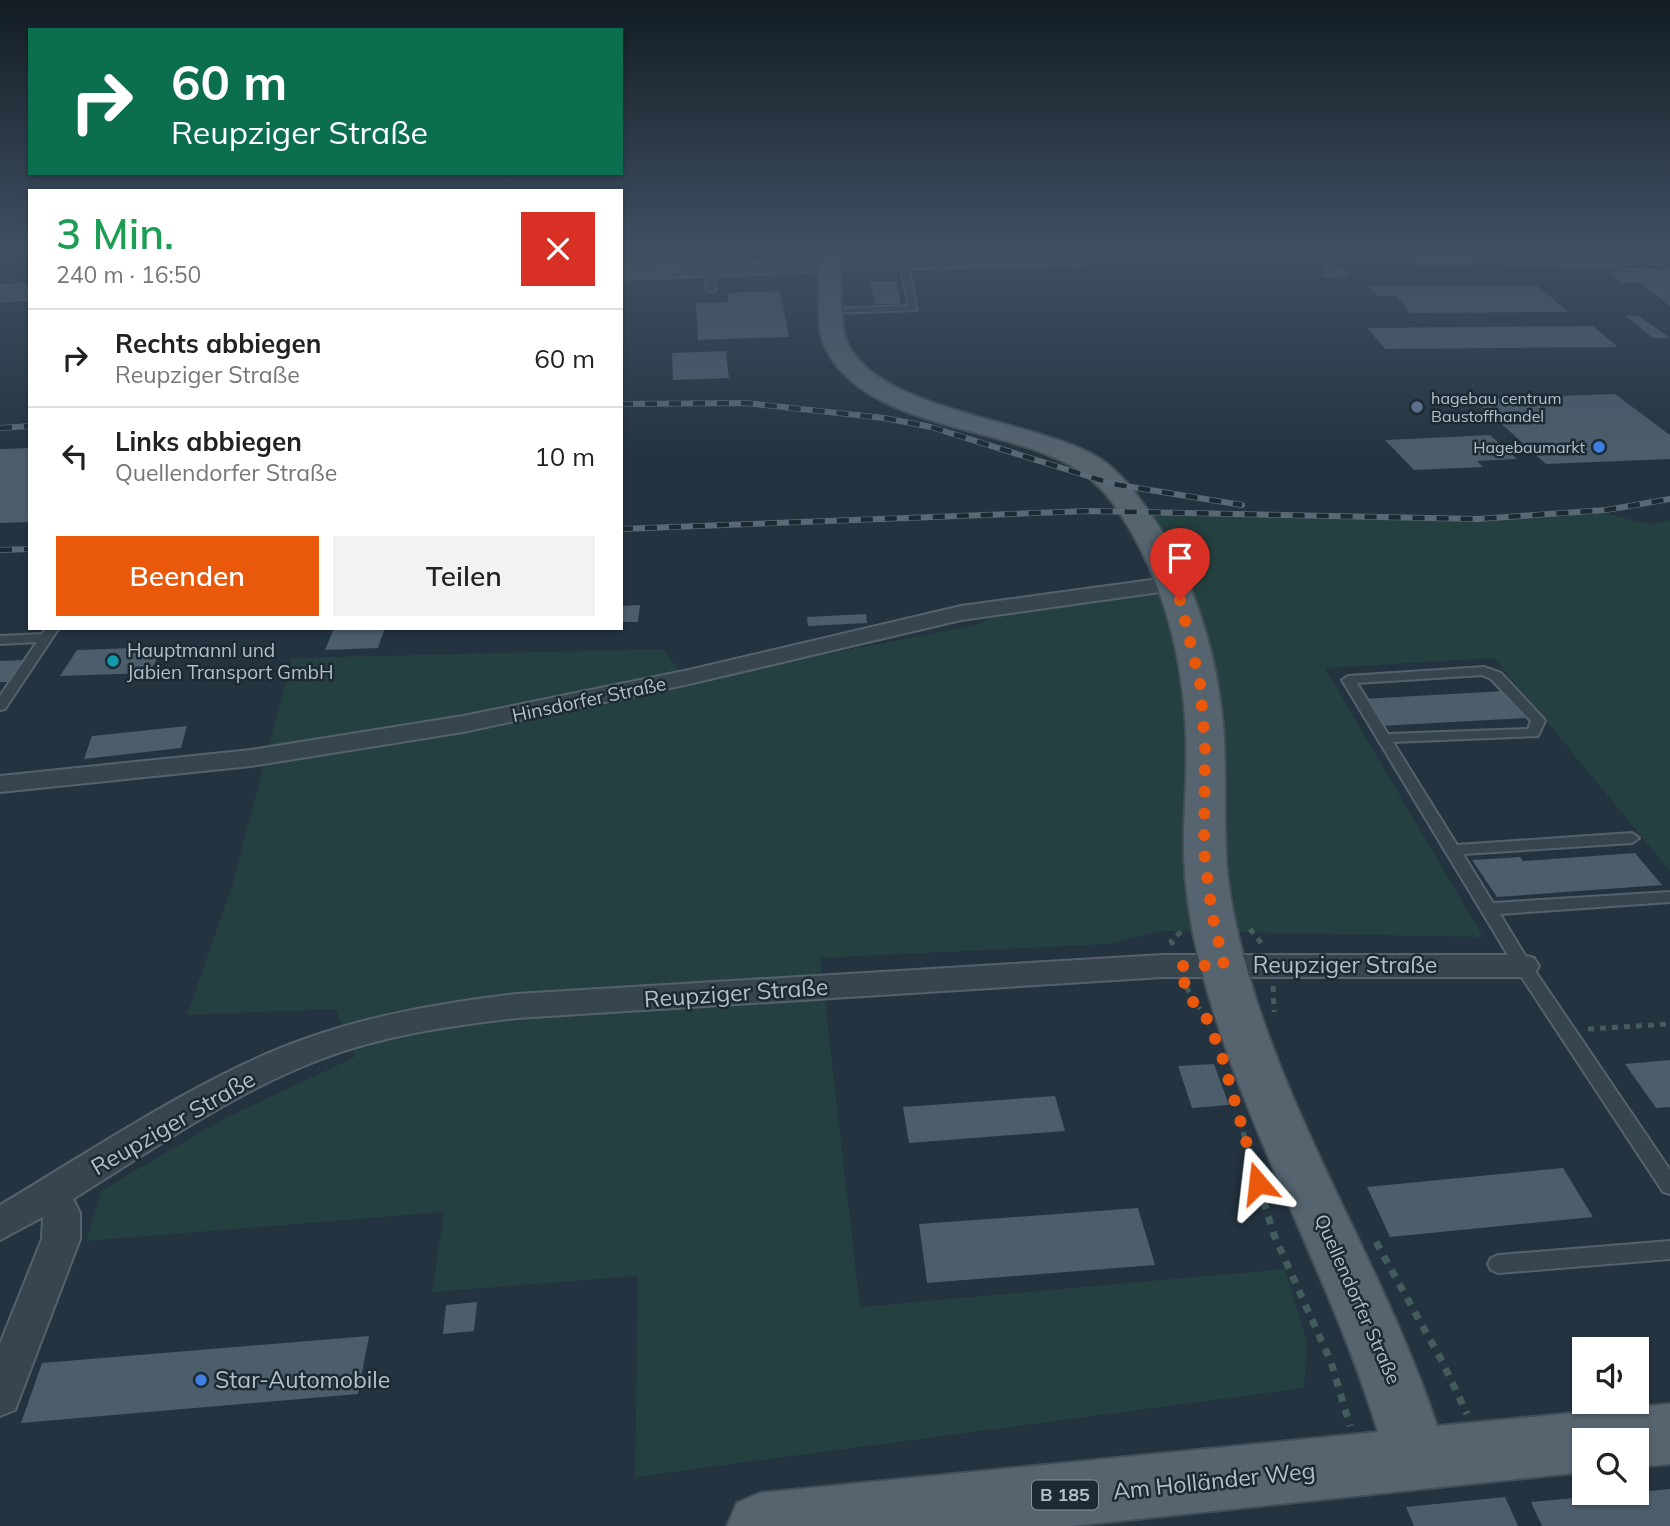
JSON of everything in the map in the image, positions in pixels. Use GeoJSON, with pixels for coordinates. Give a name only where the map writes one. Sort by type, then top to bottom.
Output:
{"type":"FeatureCollection","features":[{"type":"Feature","properties":{"kind":"main road","name":"Quellendorfer Straße"},"geometry":{"type":"LineString","coordinates":[[832,318],[837,352],[847,367],[865,382],[913,404],[1042,442],[1083,461],[1104,475],[1134,511],[1173,584],[1190,633],[1200,683],[1205,747],[1206,871],[1224,965],[1254,1058],[1400,1396],[1389,1463]]}},
{"type":"Feature","properties":{"kind":"main road"},"geometry":{"type":"LineString","coordinates":[[1649,1436],[1670,1434]]}},
{"type":"Feature","properties":{"kind":"main road","name":"Am Holländer Weg"},"geometry":{"type":"LineString","coordinates":[[760,1526],[1572,1443]]}},
{"type":"Feature","properties":{"kind":"street","name":"Hinsdorfer Straße"},"geometry":{"type":"LineString","coordinates":[[0,784],[251,758],[412,733],[627,691],[961,613],[1173,584]]}},
{"type":"Feature","properties":{"kind":"street","name":"Reupziger Straße"},"geometry":{"type":"LineString","coordinates":[[0,1224],[255,1075],[309,1050],[426,1017],[517,1006],[1179,966],[1523,966]]}},
{"type":"Feature","properties":{"kind":"street"},"geometry":{"type":"LineString","coordinates":[[0,1396],[61,1239],[62,1213],[51,1194]]}},
{"type":"Feature","properties":{"kind":"lane"},"geometry":{"type":"LineString","coordinates":[[0,640],[50,633]]}},
{"type":"Feature","properties":{"kind":"lane"},"geometry":{"type":"LineString","coordinates":[[0,706],[50,633]]}},
{"type":"Feature","properties":{"kind":"lane"},"geometry":{"type":"LineString","coordinates":[[1385,738],[1533,733],[1538,721],[1496,676],[1484,671],[1348,680],[1523,966],[1670,1186]]}},
{"type":"Feature","properties":{"kind":"lane"},"geometry":{"type":"LineString","coordinates":[[1451,850],[1633,838]]}},
{"type":"Feature","properties":{"kind":"lane"},"geometry":{"type":"LineString","coordinates":[[1489,909],[1670,897]]}},
{"type":"Feature","properties":{"kind":"lane"},"geometry":{"type":"LineString","coordinates":[[1498,1264],[1670,1250]]}},
{"type":"Feature","properties":{"kind":"path"},"geometry":{"type":"LineString","coordinates":[[1186,921],[1184,928],[1171,941],[1189,997],[1206,1017]]}},
{"type":"Feature","properties":{"kind":"path"},"geometry":{"type":"LineString","coordinates":[[1566,1031],[1670,1024]]}},
{"type":"Feature","properties":{"kind":"path"},"geometry":{"type":"LineString","coordinates":[[1239,1118],[1274,1235],[1331,1362],[1389,1463]]}},
{"type":"Feature","properties":{"kind":"green space"},"geometry":{"type":"Polygon","coordinates":[[[1153,511],[1468,518],[1595,511],[1652,525],[1670,520],[1670,871],[1494,658],[1325,668],[1483,937],[1162,931],[1108,944],[820,958],[860,1307],[1285,1269],[1307,1342],[1304,1388],[635,1477],[638,1276],[432,1292],[444,1212],[86,1241],[101,1191],[221,1120],[355,1057],[336,1009],[187,1015],[232,886],[292,658],[663,649],[681,672],[781,663],[977,625],[1003,612],[1157,592],[1147,516],[1153,511]]]}},
{"type":"Feature","properties":{"kind":"building"},"geometry":{"type":"Polygon","coordinates":[[[697,318],[785,318],[789,337],[698,340],[697,318]]]}},
{"type":"Feature","properties":{"kind":"building"},"geometry":{"type":"Polygon","coordinates":[[[1629,318],[1642,318],[1670,338],[1653,338],[1629,318]]]}},
{"type":"Feature","properties":{"kind":"building"},"geometry":{"type":"Polygon","coordinates":[[[1593,326],[1618,347],[1385,349],[1367,328],[1593,326]]]}},
{"type":"Feature","properties":{"kind":"building"},"geometry":{"type":"Polygon","coordinates":[[[726,351],[729,378],[673,380],[672,353],[726,351]]]}},
{"type":"Feature","properties":{"kind":"building","name":"Hagebaumarkt"},"geometry":{"type":"Polygon","coordinates":[[[1615,394],[1670,435],[1670,459],[1546,464],[1474,399],[1615,394]]]}},
{"type":"Feature","properties":{"kind":"building"},"geometry":{"type":"Polygon","coordinates":[[[1490,435],[1517,459],[1477,461],[1483,467],[1414,470],[1385,440],[1490,435]]]}},
{"type":"Feature","properties":{"kind":"building"},"geometry":{"type":"Polygon","coordinates":[[[28,448],[28,522],[0,523],[0,449],[28,448]]]}},
{"type":"Feature","properties":{"kind":"building"},"geometry":{"type":"Polygon","coordinates":[[[640,605],[638,622],[623,622],[623,606],[640,605]]]}},
{"type":"Feature","properties":{"kind":"building"},"geometry":{"type":"Polygon","coordinates":[[[866,614],[867,623],[808,626],[807,617],[866,614]]]}},
{"type":"Feature","properties":{"kind":"building"},"geometry":{"type":"Polygon","coordinates":[[[333,630],[384,630],[378,648],[325,650],[333,630]]]}},
{"type":"Feature","properties":{"kind":"building","name":"Hauptmannl und Jabien Transport GmbH"},"geometry":{"type":"Polygon","coordinates":[[[164,647],[149,673],[60,676],[77,650],[164,647]]]}},
{"type":"Feature","properties":{"kind":"building"},"geometry":{"type":"Polygon","coordinates":[[[24,660],[8,682],[0,682],[0,661],[24,660]]]}},
{"type":"Feature","properties":{"kind":"building"},"geometry":{"type":"Polygon","coordinates":[[[1504,691],[1526,718],[1380,726],[1362,699],[1504,691]]]}},
{"type":"Feature","properties":{"kind":"building"},"geometry":{"type":"Polygon","coordinates":[[[187,726],[181,748],[84,759],[92,736],[187,726]]]}},
{"type":"Feature","properties":{"kind":"building"},"geometry":{"type":"Polygon","coordinates":[[[1635,853],[1662,885],[1497,897],[1472,860],[1520,857],[1523,861],[1635,853]]]}},
{"type":"Feature","properties":{"kind":"building"},"geometry":{"type":"Polygon","coordinates":[[[1670,1060],[1670,1107],[1656,1108],[1625,1064],[1670,1060]]]}},
{"type":"Feature","properties":{"kind":"building"},"geometry":{"type":"Polygon","coordinates":[[[1214,1064],[1229,1105],[1192,1108],[1178,1066],[1214,1064]]]}},
{"type":"Feature","properties":{"kind":"building"},"geometry":{"type":"Polygon","coordinates":[[[1055,1096],[1065,1131],[909,1143],[903,1107],[1055,1096]]]}},
{"type":"Feature","properties":{"kind":"building"},"geometry":{"type":"Polygon","coordinates":[[[1563,1168],[1593,1217],[1390,1237],[1367,1187],[1563,1168]]]}},
{"type":"Feature","properties":{"kind":"building"},"geometry":{"type":"Polygon","coordinates":[[[1138,1208],[1155,1265],[927,1283],[919,1224],[1138,1208]]]}},
{"type":"Feature","properties":{"kind":"building"},"geometry":{"type":"Polygon","coordinates":[[[477,1302],[474,1331],[443,1334],[446,1305],[477,1302]]]}},
{"type":"Feature","properties":{"kind":"building"},"geometry":{"type":"Polygon","coordinates":[[[369,1336],[358,1394],[21,1423],[42,1363],[369,1336]]]}},
{"type":"Feature","properties":{"kind":"building"},"geometry":{"type":"Polygon","coordinates":[[[1670,1489],[1670,1526],[1542,1526],[1531,1502],[1572,1498],[1572,1505],[1649,1505],[1649,1491],[1670,1489]]]}},
{"type":"Feature","properties":{"kind":"building"},"geometry":{"type":"Polygon","coordinates":[[[1505,1497],[1518,1526],[1414,1526],[1406,1507],[1505,1497]]]}},
{"type":"Feature","properties":{"kind":"railway"},"geometry":{"type":"LineString","coordinates":[[623,404],[746,403],[884,418],[931,427],[1113,484],[1242,505]]}},
{"type":"Feature","properties":{"kind":"railway"},"geometry":{"type":"LineString","coordinates":[[0,428],[28,426]]}},
{"type":"Feature","properties":{"kind":"railway"},"geometry":{"type":"LineString","coordinates":[[623,529],[1088,511],[1478,519],[1606,510],[1670,499]]}},
{"type":"Feature","properties":{"kind":"railway"},"geometry":{"type":"LineString","coordinates":[[0,550],[28,549]]}},
{"type":"Feature","properties":{"kind":"place","name":"hagebau centrum Baustoffhandel"},"geometry":{"type":"Point","coordinates":[1417,407]}},
{"type":"Feature","properties":{"kind":"place","name":"Hagebaumarkt"},"geometry":{"type":"Point","coordinates":[1599,447]}},
{"type":"Feature","properties":{"kind":"place","name":"Hauptmannl und Jabien Transport GmbH"},"geometry":{"type":"Point","coordinates":[113,661]}},
{"type":"Feature","properties":{"kind":"place","name":"Star-Automobile"},"geometry":{"type":"Point","coordinates":[201,1380]}},
{"type":"Feature","properties":{"kind":"route"},"geometry":{"type":"LineString","coordinates":[[1180,600],[1195,653],[1200,683],[1206,768],[1204,851],[1212,914],[1224,965],[1179,966],[1189,997],[1206,1017],[1221,1053],[1258,1183]]}}]}
